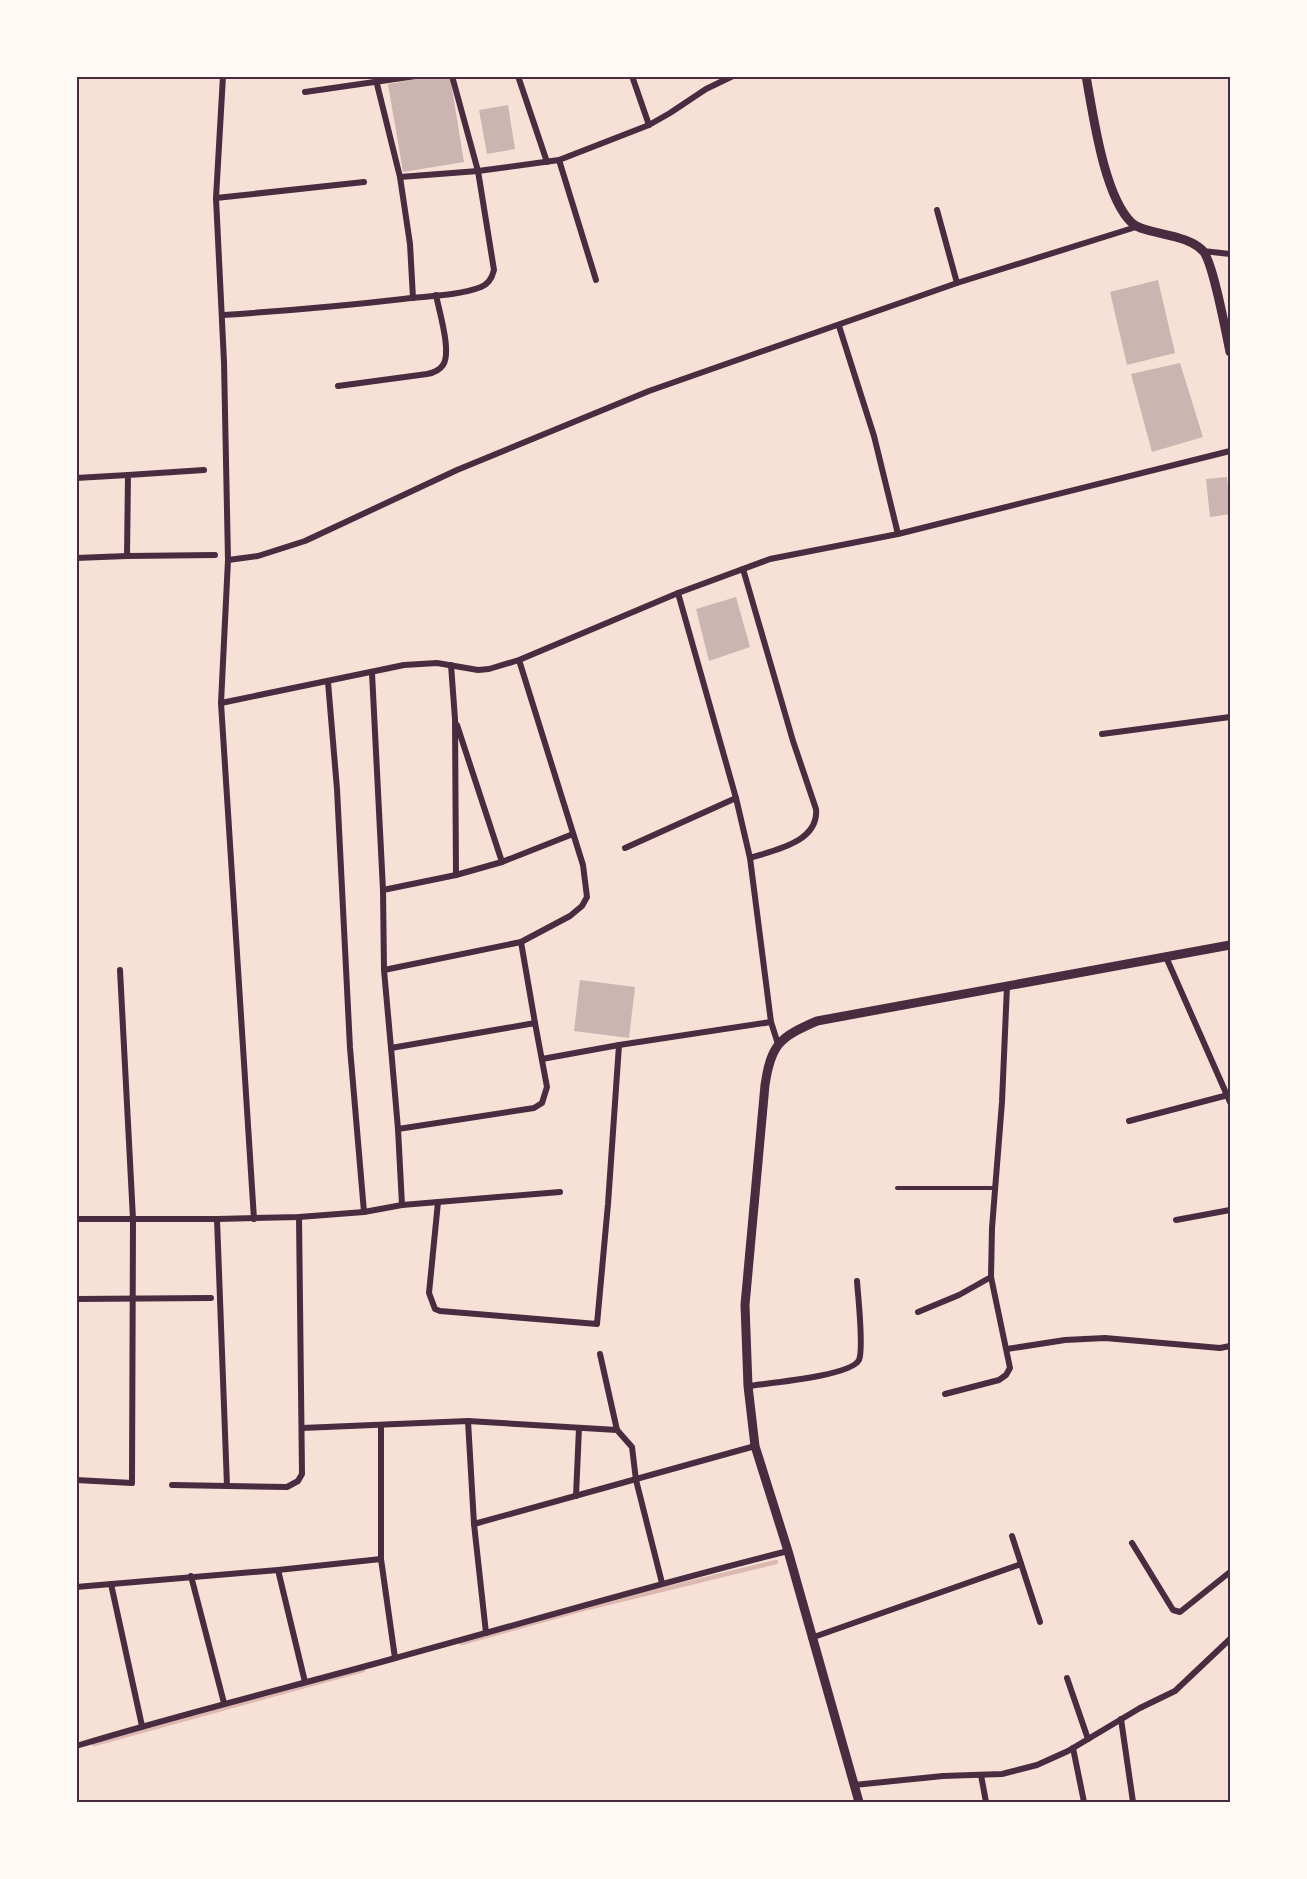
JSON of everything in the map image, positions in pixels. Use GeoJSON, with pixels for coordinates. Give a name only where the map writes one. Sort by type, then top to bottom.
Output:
{"type":"FeatureCollection","features":[{"type":"Feature","properties":{"kind":"main road"},"geometry":{"type":"LineString","coordinates":[[1086,76],[1096,133],[1112,186],[1124,214],[1136,226],[1183,239],[1203,251],[1211,269],[1230,352]]}},
{"type":"Feature","properties":{"kind":"main road"},"geometry":{"type":"LineString","coordinates":[[859,1803],[788,1551],[755,1446],[748,1386],[745,1305],[767,1075],[772,1054],[778,1044],[788,1035],[817,1021],[1230,945]]}},
{"type":"Feature","properties":{"kind":"street"},"geometry":{"type":"LineString","coordinates":[[223,76],[216,198],[223,315],[228,560],[221,703],[254,1219]]}},
{"type":"Feature","properties":{"kind":"street"},"geometry":{"type":"LineString","coordinates":[[305,92],[416,76]]}},
{"type":"Feature","properties":{"kind":"street"},"geometry":{"type":"LineString","coordinates":[[223,315],[311,309],[436,296],[480,288],[487,284],[494,270],[478,171],[452,76]]}},
{"type":"Feature","properties":{"kind":"street"},"geometry":{"type":"LineString","coordinates":[[518,76],[547,162]]}},
{"type":"Feature","properties":{"kind":"street"},"geometry":{"type":"LineString","coordinates":[[632,76],[649,125]]}},
{"type":"Feature","properties":{"kind":"street"},"geometry":{"type":"LineString","coordinates":[[400,177],[478,171],[559,160],[649,125],[706,89],[733,76]]}},
{"type":"Feature","properties":{"kind":"street"},"geometry":{"type":"LineString","coordinates":[[376,80],[400,177],[410,244],[413,298]]}},
{"type":"Feature","properties":{"kind":"street"},"geometry":{"type":"LineString","coordinates":[[559,160],[596,280]]}},
{"type":"Feature","properties":{"kind":"street"},"geometry":{"type":"LineString","coordinates":[[216,198],[364,182]]}},
{"type":"Feature","properties":{"kind":"street"},"geometry":{"type":"LineString","coordinates":[[937,210],[957,283]]}},
{"type":"Feature","properties":{"kind":"street"},"geometry":{"type":"LineString","coordinates":[[228,560],[258,556],[305,541],[457,470],[649,391],[957,283],[1136,226]]}},
{"type":"Feature","properties":{"kind":"street"},"geometry":{"type":"LineString","coordinates":[[1203,251],[1230,255]]}},
{"type":"Feature","properties":{"kind":"street"},"geometry":{"type":"LineString","coordinates":[[338,386],[436,372],[442,366],[447,352],[436,296]]}},
{"type":"Feature","properties":{"kind":"street"},"geometry":{"type":"LineString","coordinates":[[839,326],[874,436],[898,534]]}},
{"type":"Feature","properties":{"kind":"street"},"geometry":{"type":"LineString","coordinates":[[221,703],[420,663],[437,663],[478,670],[489,669],[519,660],[678,593],[792,554],[898,534],[1230,451]]}},
{"type":"Feature","properties":{"kind":"street"},"geometry":{"type":"LineString","coordinates":[[76,478],[204,470]]}},
{"type":"Feature","properties":{"kind":"street"},"geometry":{"type":"LineString","coordinates":[[127,556],[128,475]]}},
{"type":"Feature","properties":{"kind":"street"},"geometry":{"type":"LineString","coordinates":[[76,558],[215,555]]}},
{"type":"Feature","properties":{"kind":"street"},"geometry":{"type":"LineString","coordinates":[[743,569],[817,818],[811,832],[803,837],[781,848],[750,858]]}},
{"type":"Feature","properties":{"kind":"street"},"geometry":{"type":"LineString","coordinates":[[678,593],[750,858],[771,1022],[778,1044]]}},
{"type":"Feature","properties":{"kind":"street"},"geometry":{"type":"LineString","coordinates":[[384,970],[521,942],[570,916],[582,906],[587,897],[583,865],[519,660]]}},
{"type":"Feature","properties":{"kind":"street"},"geometry":{"type":"LineString","coordinates":[[451,665],[455,719],[456,875]]}},
{"type":"Feature","properties":{"kind":"street"},"geometry":{"type":"LineString","coordinates":[[372,673],[383,890],[384,970],[398,1129],[402,1205]]}},
{"type":"Feature","properties":{"kind":"street"},"geometry":{"type":"LineString","coordinates":[[328,682],[337,789],[350,1048],[364,1212]]}},
{"type":"Feature","properties":{"kind":"street"},"geometry":{"type":"LineString","coordinates":[[1102,734],[1230,717]]}},
{"type":"Feature","properties":{"kind":"street"},"geometry":{"type":"LineString","coordinates":[[455,719],[502,862]]}},
{"type":"Feature","properties":{"kind":"street"},"geometry":{"type":"LineString","coordinates":[[625,848],[735,798]]}},
{"type":"Feature","properties":{"kind":"street"},"geometry":{"type":"LineString","coordinates":[[383,890],[456,875],[502,862],[573,834]]}},
{"type":"Feature","properties":{"kind":"street"},"geometry":{"type":"LineString","coordinates":[[398,1129],[534,1108],[542,1103],[547,1092],[543,1059],[521,942]]}},
{"type":"Feature","properties":{"kind":"street"},"geometry":{"type":"LineString","coordinates":[[1129,1121],[1229,1098],[1166,957]]}},
{"type":"Feature","properties":{"kind":"street"},"geometry":{"type":"LineString","coordinates":[[76,1480],[132,1483],[134,1219],[120,970]]}},
{"type":"Feature","properties":{"kind":"street"},"geometry":{"type":"LineString","coordinates":[[945,1394],[999,1380],[1010,1368],[992,1277],[992,1227],[1002,1102],[1007,986]]}},
{"type":"Feature","properties":{"kind":"street"},"geometry":{"type":"LineString","coordinates":[[543,1059],[771,1022]]}},
{"type":"Feature","properties":{"kind":"street"},"geometry":{"type":"LineString","coordinates":[[391,1048],[536,1023]]}},
{"type":"Feature","properties":{"kind":"street"},"geometry":{"type":"LineString","coordinates":[[438,1202],[429,1293],[435,1309],[597,1323],[619,1045]]}},
{"type":"Feature","properties":{"kind":"street"},"geometry":{"type":"LineString","coordinates":[[76,1219],[298,1217],[364,1212],[402,1205],[560,1192]]}},
{"type":"Feature","properties":{"kind":"street"},"geometry":{"type":"LineString","coordinates":[[1176,1220],[1230,1210]]}},
{"type":"Feature","properties":{"kind":"street"},"geometry":{"type":"LineString","coordinates":[[172,1485],[287,1487],[302,1474],[298,1217]]}},
{"type":"Feature","properties":{"kind":"street"},"geometry":{"type":"LineString","coordinates":[[217,1219],[228,1486]]}},
{"type":"Feature","properties":{"kind":"street"},"geometry":{"type":"LineString","coordinates":[[918,1312],[959,1295],[992,1277]]}},
{"type":"Feature","properties":{"kind":"street"},"geometry":{"type":"LineString","coordinates":[[748,1386],[839,1372],[855,1364],[861,1352],[857,1281]]}},
{"type":"Feature","properties":{"kind":"street"},"geometry":{"type":"LineString","coordinates":[[76,1299],[211,1298]]}},
{"type":"Feature","properties":{"kind":"street"},"geometry":{"type":"LineString","coordinates":[[1007,1349],[1065,1340],[1105,1338],[1220,1348],[1230,1346]]}},
{"type":"Feature","properties":{"kind":"street"},"geometry":{"type":"LineString","coordinates":[[600,1354],[617,1430],[632,1447],[636,1479],[662,1583]]}},
{"type":"Feature","properties":{"kind":"street"},"geometry":{"type":"LineString","coordinates":[[302,1428],[468,1421],[617,1430]]}},
{"type":"Feature","properties":{"kind":"street"},"geometry":{"type":"LineString","coordinates":[[468,1421],[474,1524],[486,1632]]}},
{"type":"Feature","properties":{"kind":"street"},"geometry":{"type":"LineString","coordinates":[[381,1425],[381,1559],[395,1658]]}},
{"type":"Feature","properties":{"kind":"street"},"geometry":{"type":"LineString","coordinates":[[576,1496],[579,1428]]}},
{"type":"Feature","properties":{"kind":"street"},"geometry":{"type":"LineString","coordinates":[[474,1524],[755,1446]]}},
{"type":"Feature","properties":{"kind":"street"},"geometry":{"type":"LineString","coordinates":[[1012,1536],[1040,1622]]}},
{"type":"Feature","properties":{"kind":"street"},"geometry":{"type":"LineString","coordinates":[[1132,1543],[1173,1610],[1178,1612],[1230,1572]]}},
{"type":"Feature","properties":{"kind":"street"},"geometry":{"type":"LineString","coordinates":[[76,1746],[662,1583],[788,1551]]}},
{"type":"Feature","properties":{"kind":"street"},"geometry":{"type":"LineString","coordinates":[[76,1587],[381,1559]]}},
{"type":"Feature","properties":{"kind":"street"},"geometry":{"type":"LineString","coordinates":[[811,1638],[1021,1564]]}},
{"type":"Feature","properties":{"kind":"street"},"geometry":{"type":"LineString","coordinates":[[278,1570],[305,1682]]}},
{"type":"Feature","properties":{"kind":"street"},"geometry":{"type":"LineString","coordinates":[[191,1576],[224,1704]]}},
{"type":"Feature","properties":{"kind":"street"},"geometry":{"type":"LineString","coordinates":[[111,1584],[142,1726]]}},
{"type":"Feature","properties":{"kind":"street"},"geometry":{"type":"LineString","coordinates":[[854,1785],[943,1776],[981,1775],[1017,1771],[1037,1765],[1073,1748],[1121,1719],[1175,1691],[1230,1639]]}},
{"type":"Feature","properties":{"kind":"street"},"geometry":{"type":"LineString","coordinates":[[1067,1678],[1088,1738]]}},
{"type":"Feature","properties":{"kind":"street"},"geometry":{"type":"LineString","coordinates":[[1121,1719],[1133,1803]]}},
{"type":"Feature","properties":{"kind":"street"},"geometry":{"type":"LineString","coordinates":[[1073,1748],[1084,1803]]}},
{"type":"Feature","properties":{"kind":"street"},"geometry":{"type":"LineString","coordinates":[[981,1775],[986,1803]]}},
{"type":"Feature","properties":{"kind":"lane"},"geometry":{"type":"LineString","coordinates":[[897,1188],[995,1188]]}},
{"type":"Feature","properties":{"kind":"building"},"geometry":{"type":"Polygon","coordinates":[[[450,76],[464,162],[403,172],[388,84],[450,76]]]}},
{"type":"Feature","properties":{"kind":"building"},"geometry":{"type":"Polygon","coordinates":[[[508,105],[515,149],[487,154],[479,110],[508,105]]]}},
{"type":"Feature","properties":{"kind":"building"},"geometry":{"type":"Polygon","coordinates":[[[1158,280],[1175,353],[1127,365],[1110,292],[1158,280]]]}},
{"type":"Feature","properties":{"kind":"building"},"geometry":{"type":"Polygon","coordinates":[[[1180,363],[1203,437],[1152,452],[1131,374],[1180,363]]]}},
{"type":"Feature","properties":{"kind":"building"},"geometry":{"type":"Polygon","coordinates":[[[1227,477],[1230,514],[1210,517],[1206,479],[1227,477]]]}},
{"type":"Feature","properties":{"kind":"building"},"geometry":{"type":"Polygon","coordinates":[[[736,597],[750,647],[709,661],[696,609],[736,597]]]}},
{"type":"Feature","properties":{"kind":"building"},"geometry":{"type":"Polygon","coordinates":[[[580,980],[635,987],[629,1038],[574,1031],[580,980]]]}},
{"type":"Feature","properties":{"kind":"waterway"},"geometry":{"type":"LineString","coordinates":[[461,1643],[587,1608],[776,1562]]}},
{"type":"Feature","properties":{"kind":"waterway"},"geometry":{"type":"LineString","coordinates":[[94,1744],[363,1670]]}}]}
